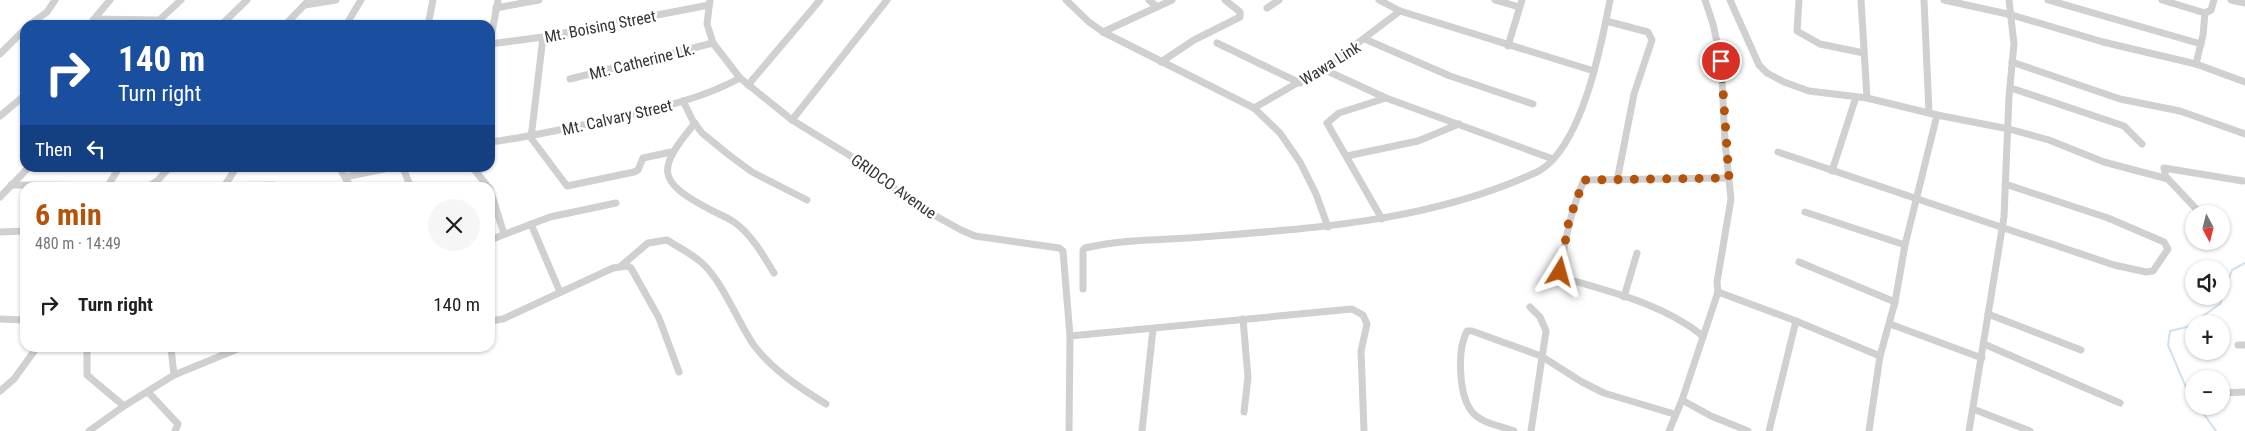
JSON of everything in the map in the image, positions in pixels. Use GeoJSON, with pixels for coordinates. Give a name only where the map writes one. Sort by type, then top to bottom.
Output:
{"type":"FeatureCollection","features":[{"type":"Feature","properties":{"kind":"street"},"geometry":{"type":"LineString","coordinates":[[37,20],[51,9],[55,0]]}},
{"type":"Feature","properties":{"kind":"street"},"geometry":{"type":"LineString","coordinates":[[95,19],[110,0]]}},
{"type":"Feature","properties":{"kind":"street"},"geometry":{"type":"LineString","coordinates":[[158,20],[181,0]]}},
{"type":"Feature","properties":{"kind":"street"},"geometry":{"type":"LineString","coordinates":[[226,20],[247,0]]}},
{"type":"Feature","properties":{"kind":"street"},"geometry":{"type":"LineString","coordinates":[[290,20],[307,2],[336,0]]}},
{"type":"Feature","properties":{"kind":"street"},"geometry":{"type":"LineString","coordinates":[[349,20],[361,0]]}},
{"type":"Feature","properties":{"kind":"street"},"geometry":{"type":"LineString","coordinates":[[429,20],[433,0]]}},
{"type":"Feature","properties":{"kind":"street"},"geometry":{"type":"LineString","coordinates":[[494,20],[498,0]]}},
{"type":"Feature","properties":{"kind":"street"},"geometry":{"type":"LineString","coordinates":[[496,8],[538,0]]}},
{"type":"Feature","properties":{"kind":"street"},"geometry":{"type":"LineString","coordinates":[[748,85],[820,0]]}},
{"type":"Feature","properties":{"kind":"street"},"geometry":{"type":"LineString","coordinates":[[792,120],[887,0]]}},
{"type":"Feature","properties":{"kind":"street"},"geometry":{"type":"LineString","coordinates":[[1066,0],[1089,22],[1104,32],[1254,108],[1278,130],[1307,173],[1320,201],[1328,227]]}},
{"type":"Feature","properties":{"kind":"street"},"geometry":{"type":"LineString","coordinates":[[1149,0],[1157,7]]}},
{"type":"Feature","properties":{"kind":"street"},"geometry":{"type":"LineString","coordinates":[[1104,32],[1172,0]]}},
{"type":"Feature","properties":{"kind":"street"},"geometry":{"type":"LineString","coordinates":[[1161,62],[1194,40],[1242,15],[1225,0]]}},
{"type":"Feature","properties":{"kind":"street"},"geometry":{"type":"LineString","coordinates":[[1266,8],[1280,0]]}},
{"type":"Feature","properties":{"kind":"street"},"geometry":{"type":"LineString","coordinates":[[1380,0],[1400,11],[1508,46],[1594,71]]}},
{"type":"Feature","properties":{"kind":"street"},"geometry":{"type":"LineString","coordinates":[[1495,0],[1519,8]]}},
{"type":"Feature","properties":{"kind":"street"},"geometry":{"type":"LineString","coordinates":[[1508,46],[1522,0]]}},
{"type":"Feature","properties":{"kind":"street"},"geometry":{"type":"LineString","coordinates":[[1083,289],[1083,250],[1085,248],[1328,227],[1382,219],[1436,208],[1484,193],[1542,169],[1553,159],[1572,131],[1594,71],[1610,0]]}},
{"type":"Feature","properties":{"kind":"street"},"geometry":{"type":"LineString","coordinates":[[1669,431],[1674,414],[1682,400],[1718,292],[1717,282],[1731,199],[1721,61],[1713,24],[1705,0]]}},
{"type":"Feature","properties":{"kind":"street"},"geometry":{"type":"LineString","coordinates":[[1730,0],[1759,65],[1768,73],[1784,82],[1809,91],[1867,98],[1933,114],[2009,129],[2049,140],[2104,162],[2166,178]]}},
{"type":"Feature","properties":{"kind":"street"},"geometry":{"type":"LineString","coordinates":[[1799,0],[1797,31],[1801,35],[1825,45],[1864,53]]}},
{"type":"Feature","properties":{"kind":"street"},"geometry":{"type":"LineString","coordinates":[[1861,0],[1867,98]]}},
{"type":"Feature","properties":{"kind":"street"},"geometry":{"type":"LineString","coordinates":[[1868,431],[1880,356],[1896,302],[1905,245],[1933,114],[1924,0]]}},
{"type":"Feature","properties":{"kind":"street"},"geometry":{"type":"LineString","coordinates":[[1944,0],[2012,15],[2103,42],[2196,64],[2245,82]]}},
{"type":"Feature","properties":{"kind":"street"},"geometry":{"type":"LineString","coordinates":[[1969,431],[2002,228],[2014,44],[2009,0]]}},
{"type":"Feature","properties":{"kind":"street"},"geometry":{"type":"LineString","coordinates":[[2048,0],[2073,3],[2201,44]]}},
{"type":"Feature","properties":{"kind":"street"},"geometry":{"type":"LineString","coordinates":[[2162,0],[2174,2],[2205,13],[2211,10],[2214,0]]}},
{"type":"Feature","properties":{"kind":"street"},"geometry":{"type":"LineString","coordinates":[[2231,0],[2245,3]]}},
{"type":"Feature","properties":{"kind":"street","name":"GRIDCO Avenue"},"geometry":{"type":"LineString","coordinates":[[709,2],[708,24],[713,43],[740,78],[792,120],[862,163],[916,205],[961,230],[976,236],[1059,248],[1063,255],[1070,336],[1069,431]]}},
{"type":"Feature","properties":{"kind":"street","name":"Mt. Boising Street"},"geometry":{"type":"LineString","coordinates":[[495,42],[544,37],[709,2]]}},
{"type":"Feature","properties":{"kind":"street","name":"Wawa Link"},"geometry":{"type":"LineString","coordinates":[[1254,108],[1300,83],[1367,40],[1400,11]]}},
{"type":"Feature","properties":{"kind":"street"},"geometry":{"type":"LineString","coordinates":[[2196,64],[2205,13]]}},
{"type":"Feature","properties":{"kind":"street"},"geometry":{"type":"LineString","coordinates":[[95,19],[115,20]]}},
{"type":"Feature","properties":{"kind":"street"},"geometry":{"type":"LineString","coordinates":[[1606,21],[1642,29],[1648,32],[1652,40],[1634,94],[1618,164],[1617,181]]}},
{"type":"Feature","properties":{"kind":"street"},"geometry":{"type":"LineString","coordinates":[[0,54],[20,34]]}},
{"type":"Feature","properties":{"kind":"street"},"geometry":{"type":"LineString","coordinates":[[544,37],[531,138],[537,149],[558,172],[567,186],[634,172],[640,167],[642,158],[671,152]]}},
{"type":"Feature","properties":{"kind":"street"},"geometry":{"type":"LineString","coordinates":[[1367,40],[1450,76],[1533,104]]}},
{"type":"Feature","properties":{"kind":"street","name":"Mt. Catherine Lk."},"geometry":{"type":"LineString","coordinates":[[570,79],[713,43]]}},
{"type":"Feature","properties":{"kind":"street"},"geometry":{"type":"LineString","coordinates":[[1217,44],[1300,83]]}},
{"type":"Feature","properties":{"kind":"street"},"geometry":{"type":"LineString","coordinates":[[2012,62],[2120,99],[2180,111],[2245,134]]}},
{"type":"Feature","properties":{"kind":"street"},"geometry":{"type":"LineString","coordinates":[[1322,69],[1386,98],[1553,159]]}},
{"type":"Feature","properties":{"kind":"street","name":"Mt. Calvary Street"},"geometry":{"type":"LineString","coordinates":[[495,142],[531,138],[684,102],[731,84],[740,78]]}},
{"type":"Feature","properties":{"kind":"street"},"geometry":{"type":"LineString","coordinates":[[2011,88],[2124,126],[2142,144]]}},
{"type":"Feature","properties":{"kind":"street"},"geometry":{"type":"LineString","coordinates":[[1832,171],[1856,97]]}},
{"type":"Feature","properties":{"kind":"street"},"geometry":{"type":"LineString","coordinates":[[1382,219],[1328,123],[1335,113],[1368,105],[1386,98]]}},
{"type":"Feature","properties":{"kind":"street"},"geometry":{"type":"LineString","coordinates":[[0,116],[20,99]]}},
{"type":"Feature","properties":{"kind":"street"},"geometry":{"type":"LineString","coordinates":[[684,102],[695,124],[702,133],[752,172],[807,200]]}},
{"type":"Feature","properties":{"kind":"street"},"geometry":{"type":"LineString","coordinates":[[0,109],[12,106]]}},
{"type":"Feature","properties":{"kind":"street"},"geometry":{"type":"LineString","coordinates":[[695,124],[671,152],[665,172],[673,188],[685,198],[734,222],[760,250],[774,273]]}},
{"type":"Feature","properties":{"kind":"street"},"geometry":{"type":"LineString","coordinates":[[1347,156],[1409,144],[1445,132],[1459,124]]}},
{"type":"Feature","properties":{"kind":"street"},"geometry":{"type":"LineString","coordinates":[[1778,152],[1916,200],[2114,265],[2146,272],[2157,268],[2168,247],[2164,242],[2115,221],[2006,184]]}},
{"type":"Feature","properties":{"kind":"street"},"geometry":{"type":"LineString","coordinates":[[2192,205],[2166,178],[2162,170],[2164,168],[2243,181]]}},
{"type":"Feature","properties":{"kind":"street"},"geometry":{"type":"LineString","coordinates":[[0,197],[24,172]]}},
{"type":"Feature","properties":{"kind":"street"},"geometry":{"type":"LineString","coordinates":[[155,182],[165,172]]}},
{"type":"Feature","properties":{"kind":"street"},"geometry":{"type":"LineString","coordinates":[[342,172],[348,182]]}},
{"type":"Feature","properties":{"kind":"street"},"geometry":{"type":"LineString","coordinates":[[345,177],[369,172]]}},
{"type":"Feature","properties":{"kind":"street"},"geometry":{"type":"LineString","coordinates":[[476,172],[485,182]]}},
{"type":"Feature","properties":{"kind":"street"},"geometry":{"type":"LineString","coordinates":[[1703,336],[1679,318],[1624,297],[1564,278],[1560,272],[1569,220],[1584,181],[1729,178]]}},
{"type":"Feature","properties":{"kind":"street"},"geometry":{"type":"LineString","coordinates":[[11,185],[20,185]]}},
{"type":"Feature","properties":{"kind":"street"},"geometry":{"type":"LineString","coordinates":[[495,238],[531,224],[582,209],[616,203]]}},
{"type":"Feature","properties":{"kind":"street"},"geometry":{"type":"LineString","coordinates":[[495,204],[504,234]]}},
{"type":"Feature","properties":{"kind":"street"},"geometry":{"type":"LineString","coordinates":[[1805,212],[1905,245]]}},
{"type":"Feature","properties":{"kind":"street"},"geometry":{"type":"LineString","coordinates":[[531,224],[560,292]]}},
{"type":"Feature","properties":{"kind":"street"},"geometry":{"type":"LineString","coordinates":[[0,232],[20,231]]}},
{"type":"Feature","properties":{"kind":"street"},"geometry":{"type":"LineString","coordinates":[[495,320],[504,319],[620,266],[648,243],[667,240],[702,263],[712,275],[753,344],[768,362],[808,394],[826,404]]}},
{"type":"Feature","properties":{"kind":"street"},"geometry":{"type":"LineString","coordinates":[[1624,297],[1637,254]]}},
{"type":"Feature","properties":{"kind":"street"},"geometry":{"type":"LineString","coordinates":[[1799,262],[1896,302]]}},
{"type":"Feature","properties":{"kind":"street"},"geometry":{"type":"LineString","coordinates":[[620,266],[631,268],[641,285],[659,318],[679,372]]}},
{"type":"Feature","properties":{"kind":"street"},"geometry":{"type":"LineString","coordinates":[[1718,292],[1796,321],[1880,356]]}},
{"type":"Feature","properties":{"kind":"street"},"geometry":{"type":"LineString","coordinates":[[1530,307],[1540,317],[1546,331],[1531,431]]}},
{"type":"Feature","properties":{"kind":"street"},"geometry":{"type":"LineString","coordinates":[[1070,336],[1352,309],[1363,315],[1367,324],[1361,351],[1364,431]]}},
{"type":"Feature","properties":{"kind":"street"},"geometry":{"type":"LineString","coordinates":[[1988,314],[2080,350]]}},
{"type":"Feature","properties":{"kind":"street"},"geometry":{"type":"LineString","coordinates":[[0,319],[20,320]]}},
{"type":"Feature","properties":{"kind":"street"},"geometry":{"type":"LineString","coordinates":[[1243,319],[1247,348],[1244,412]]}},
{"type":"Feature","properties":{"kind":"street"},"geometry":{"type":"LineString","coordinates":[[1768,431],[1796,321]]}},
{"type":"Feature","properties":{"kind":"street"},"geometry":{"type":"LineString","coordinates":[[1890,324],[1982,358]]}},
{"type":"Feature","properties":{"kind":"street"},"geometry":{"type":"LineString","coordinates":[[1142,431],[1153,329]]}},
{"type":"Feature","properties":{"kind":"street"},"geometry":{"type":"LineString","coordinates":[[1514,431],[1485,421],[1474,414],[1466,401],[1461,371],[1462,339],[1467,332],[1472,331],[1541,356],[1582,382],[1604,393],[1674,414]]}},
{"type":"Feature","properties":{"kind":"street"},"geometry":{"type":"LineString","coordinates":[[1984,344],[2120,404]]}},
{"type":"Feature","properties":{"kind":"street"},"geometry":{"type":"LineString","coordinates":[[0,391],[14,379],[34,352]]}},
{"type":"Feature","properties":{"kind":"street"},"geometry":{"type":"LineString","coordinates":[[86,352],[88,375],[124,406]]}},
{"type":"Feature","properties":{"kind":"street"},"geometry":{"type":"LineString","coordinates":[[171,352],[174,375]]}},
{"type":"Feature","properties":{"kind":"street"},"geometry":{"type":"LineString","coordinates":[[89,431],[124,406],[174,375],[230,352]]}},
{"type":"Feature","properties":{"kind":"street"},"geometry":{"type":"LineString","coordinates":[[148,392],[178,424],[175,431]]}},
{"type":"Feature","properties":{"kind":"street"},"geometry":{"type":"LineString","coordinates":[[2230,393],[2245,392]]}},
{"type":"Feature","properties":{"kind":"street"},"geometry":{"type":"LineString","coordinates":[[1682,400],[1711,416],[1748,431]]}},
{"type":"Feature","properties":{"kind":"street"},"geometry":{"type":"LineString","coordinates":[[1973,409],[2030,431]]}},
{"type":"Feature","properties":{"kind":"waterway"},"geometry":{"type":"LineString","coordinates":[[2185,385],[2168,345],[2170,331],[2187,327],[2220,304],[2232,270],[2245,263]]}},
{"type":"Feature","properties":{"kind":"waterway"},"geometry":{"type":"LineString","coordinates":[[2204,415],[2216,431]]}},
{"type":"Feature","properties":{"kind":"route"},"geometry":{"type":"LineString","coordinates":[[1560,272],[1569,220],[1584,180],[1729,178],[1721,61]]}}]}
